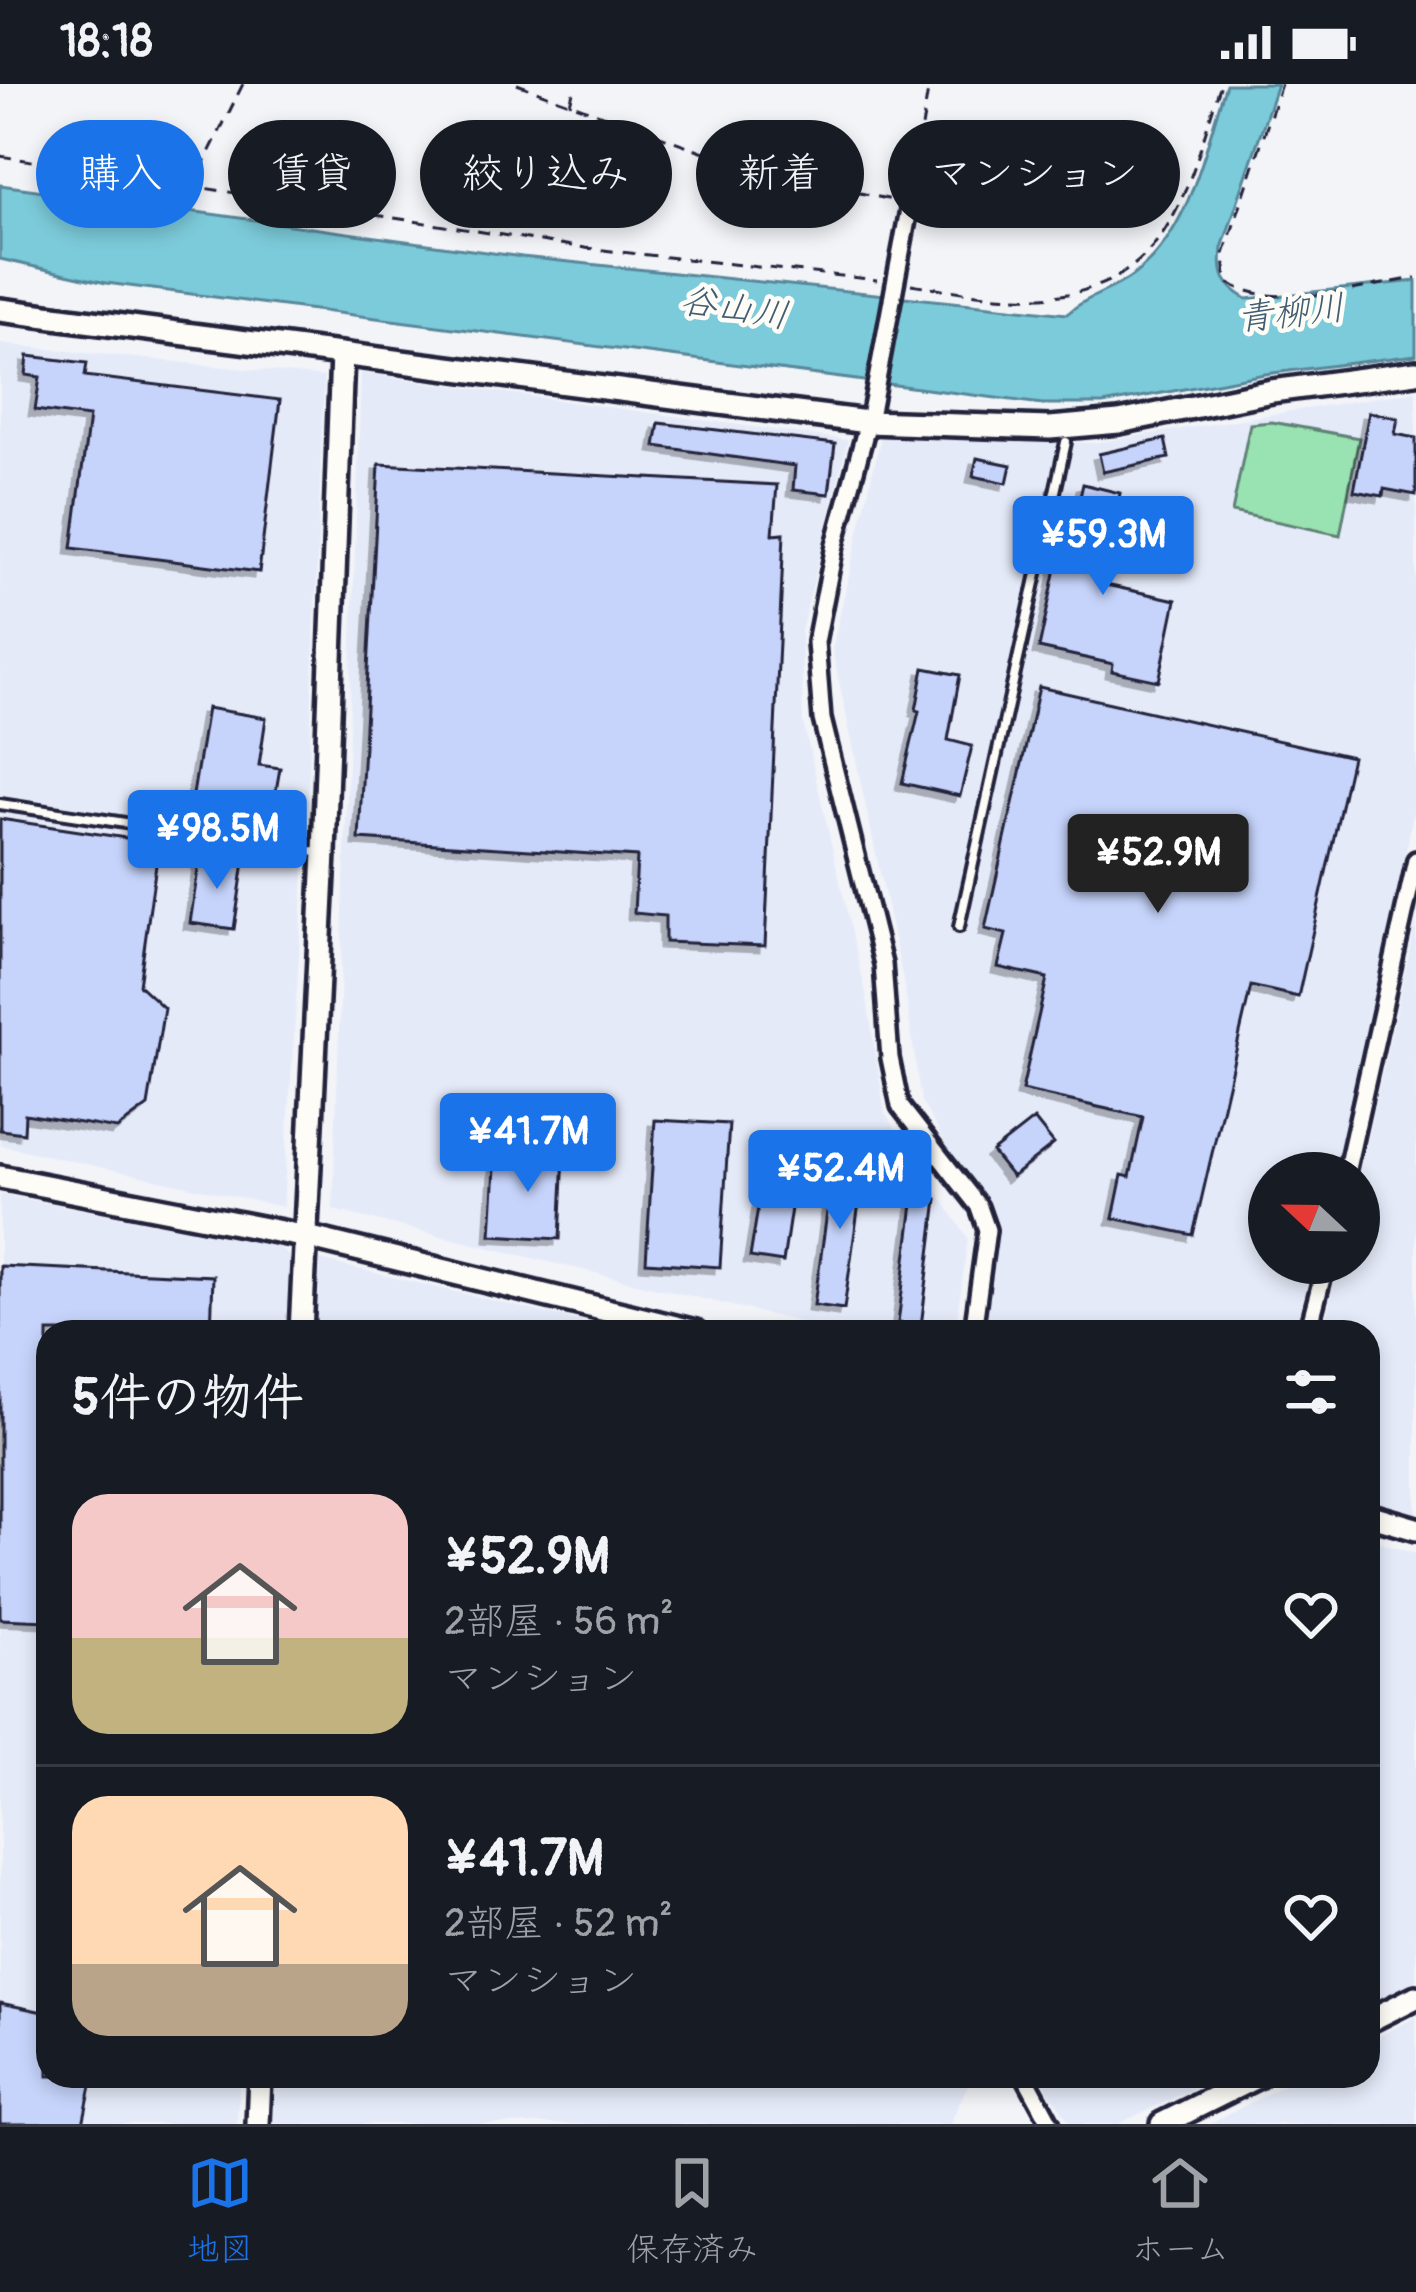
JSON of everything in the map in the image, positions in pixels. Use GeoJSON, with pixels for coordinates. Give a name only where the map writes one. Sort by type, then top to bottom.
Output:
{"type":"FeatureCollection","features":[{"type":"Feature","properties":{"kind":"street"},"geometry":{"type":"LineString","coordinates":[[905,228],[870,415],[835,545],[816,642],[822,719],[883,964],[890,1058],[900,1106],[979,1207],[987,1229],[975,1320]]}},
{"type":"Feature","properties":{"kind":"street"},"geometry":{"type":"LineString","coordinates":[[0,310],[870,415],[1049,428],[1416,372]]}},
{"type":"Feature","properties":{"kind":"street"},"geometry":{"type":"LineString","coordinates":[[302,1320],[342,354]]}},
{"type":"Feature","properties":{"kind":"street"},"geometry":{"type":"LineString","coordinates":[[1351,1152],[1416,860]]}},
{"type":"Feature","properties":{"kind":"street"},"geometry":{"type":"LineString","coordinates":[[0,1177],[307,1237],[647,1320]]}},
{"type":"Feature","properties":{"kind":"street"},"geometry":{"type":"LineString","coordinates":[[1312,1320],[1321,1284]]}},
{"type":"Feature","properties":{"kind":"street"},"geometry":{"type":"LineString","coordinates":[[1380,1518],[1416,1528]]}},
{"type":"Feature","properties":{"kind":"street"},"geometry":{"type":"LineString","coordinates":[[1380,2015],[1416,1996]]}},
{"type":"Feature","properties":{"kind":"street"},"geometry":{"type":"LineString","coordinates":[[258,2124],[260,2088]]}},
{"type":"Feature","properties":{"kind":"street"},"geometry":{"type":"LineString","coordinates":[[1032,2088],[1051,2124]]}},
{"type":"Feature","properties":{"kind":"street"},"geometry":{"type":"LineString","coordinates":[[1162,2124],[1234,2088]]}},
{"type":"Feature","properties":{"kind":"lane"},"geometry":{"type":"LineString","coordinates":[[959,927],[1066,442]]}},
{"type":"Feature","properties":{"kind":"lane"},"geometry":{"type":"LineString","coordinates":[[0,804],[324,853]]}},
{"type":"Feature","properties":{"kind":"path"},"geometry":{"type":"LineString","coordinates":[[204,163],[243,84]]}},
{"type":"Feature","properties":{"kind":"path"},"geometry":{"type":"LineString","coordinates":[[517,84],[752,169],[888,199]]}},
{"type":"Feature","properties":{"kind":"path"},"geometry":{"type":"LineString","coordinates":[[569,104],[575,84]]}},
{"type":"Feature","properties":{"kind":"path"},"geometry":{"type":"LineString","coordinates":[[923,120],[928,84]]}},
{"type":"Feature","properties":{"kind":"path"},"geometry":{"type":"LineString","coordinates":[[204,191],[585,248],[893,281],[1008,299],[1077,293],[1128,272],[1144,259],[1170,221],[1221,84]]}},
{"type":"Feature","properties":{"kind":"path"},"geometry":{"type":"LineString","coordinates":[[1281,84],[1224,254],[1226,283],[1245,293],[1305,295],[1416,278]]}},
{"type":"Feature","properties":{"kind":"path"},"geometry":{"type":"LineString","coordinates":[[0,157],[36,163]]}},
{"type":"Feature","properties":{"kind":"shaded area"},"geometry":{"type":"Polygon","coordinates":[[[0,344],[324,377],[307,827],[283,1207],[0,1145],[0,344]]]}},
{"type":"Feature","properties":{"kind":"shaded area"},"geometry":{"type":"Polygon","coordinates":[[[361,373],[848,440],[801,632],[803,722],[866,994],[885,1113],[968,1238],[957,1320],[791,1320],[333,1210],[361,373]]]}},
{"type":"Feature","properties":{"kind":"shaded area"},"geometry":{"type":"Polygon","coordinates":[[[1416,391],[1416,799],[1377,1000],[1340,1152],[1248,1152],[1248,1284],[1307,1284],[1298,1320],[987,1320],[995,1230],[921,1101],[905,989],[832,649],[881,436],[1094,443],[1416,391]]]}},
{"type":"Feature","properties":{"kind":"shaded area"},"geometry":{"type":"Polygon","coordinates":[[[1416,924],[1416,1517],[1380,1506],[1380,1320],[1326,1320],[1334,1284],[1380,1284],[1380,1152],[1364,1152],[1416,924]]]}},
{"type":"Feature","properties":{"kind":"shaded area"},"geometry":{"type":"Polygon","coordinates":[[[0,1194],[279,1247],[290,1257],[286,1320],[36,1320],[36,2088],[239,2088],[237,2124],[0,2124],[0,1194]]]}},
{"type":"Feature","properties":{"kind":"shaded area"},"geometry":{"type":"Polygon","coordinates":[[[320,1260],[575,1320],[317,1320],[320,1260]]]}},
{"type":"Feature","properties":{"kind":"shaded area"},"geometry":{"type":"Polygon","coordinates":[[[1380,1543],[1416,1554],[1416,1980],[1380,1998],[1380,1543]]]}},
{"type":"Feature","properties":{"kind":"shaded area"},"geometry":{"type":"Polygon","coordinates":[[[1416,2017],[1416,2124],[1210,2124],[1279,2088],[1380,2088],[1380,2036],[1416,2017]]]}},
{"type":"Feature","properties":{"kind":"shaded area"},"geometry":{"type":"Polygon","coordinates":[[[276,2088],[966,2088],[950,2124],[274,2124],[276,2088]]]}},
{"type":"Feature","properties":{"kind":"shaded area"},"geometry":{"type":"Polygon","coordinates":[[[1048,2088],[1194,2088],[1118,2124],[1070,2124],[1048,2088]]]}},
{"type":"Feature","properties":{"kind":"green space"},"geometry":{"type":"Polygon","coordinates":[[[1272,422],[1359,438],[1340,535],[1232,512],[1250,424],[1272,422]]]}},
{"type":"Feature","properties":{"kind":"water"},"geometry":{"type":"Polygon","coordinates":[[[1226,84],[1277,84],[1222,248],[1222,272],[1228,284],[1247,299],[1416,281],[1416,355],[1265,374],[1103,404],[1042,404],[106,283],[0,259],[0,185],[36,190],[36,228],[204,228],[204,213],[228,216],[228,228],[312,228],[522,257],[1067,314],[1132,276],[1152,258],[1173,228],[1180,228],[1226,84]]]}},
{"type":"Feature","properties":{"kind":"building"},"geometry":{"type":"Polygon","coordinates":[[[28,356],[87,363],[85,376],[280,400],[259,572],[72,548],[89,417],[35,410],[40,377],[26,375],[28,356]]]}},
{"type":"Feature","properties":{"kind":"building"},"geometry":{"type":"Polygon","coordinates":[[[1369,412],[1398,418],[1395,434],[1416,438],[1416,495],[1384,489],[1383,496],[1354,491],[1369,412]]]}},
{"type":"Feature","properties":{"kind":"building"},"geometry":{"type":"Polygon","coordinates":[[[659,423],[835,444],[829,494],[793,490],[795,466],[655,446],[659,423]]]}},
{"type":"Feature","properties":{"kind":"building"},"geometry":{"type":"Polygon","coordinates":[[[1165,439],[1169,458],[1103,472],[1099,454],[1165,439]]]}},
{"type":"Feature","properties":{"kind":"building"},"geometry":{"type":"Polygon","coordinates":[[[977,458],[1011,465],[1007,483],[973,476],[977,458]]]}},
{"type":"Feature","properties":{"kind":"building"},"geometry":{"type":"Polygon","coordinates":[[[379,464],[777,485],[773,534],[784,533],[765,946],[665,942],[665,916],[634,913],[637,857],[359,839],[379,464]]]}},
{"type":"Feature","properties":{"kind":"building"},"geometry":{"type":"Polygon","coordinates":[[[1083,484],[1120,493],[1106,585],[1176,600],[1159,681],[1112,671],[1113,664],[1039,648],[1067,517],[1075,519],[1083,484]]]}},
{"type":"Feature","properties":{"kind":"building"},"geometry":{"type":"Polygon","coordinates":[[[924,668],[960,675],[948,740],[972,746],[960,796],[902,783],[924,668]]]}},
{"type":"Feature","properties":{"kind":"building"},"geometry":{"type":"Polygon","coordinates":[[[1039,687],[1352,757],[1298,997],[1251,986],[1193,1235],[1113,1218],[1122,1175],[1130,1177],[1143,1117],[1022,1090],[1047,978],[998,967],[1006,934],[985,929],[1039,687]]]}},
{"type":"Feature","properties":{"kind":"building"},"geometry":{"type":"Polygon","coordinates":[[[207,708],[266,718],[259,765],[280,768],[272,814],[192,801],[207,708]]]}},
{"type":"Feature","properties":{"kind":"building"},"geometry":{"type":"Polygon","coordinates":[[[0,819],[159,843],[139,985],[164,1008],[148,1106],[117,1129],[25,1114],[24,1133],[0,1130],[0,819]]]}},
{"type":"Feature","properties":{"kind":"building"},"geometry":{"type":"Polygon","coordinates":[[[200,856],[244,862],[234,929],[190,923],[200,856]]]}},
{"type":"Feature","properties":{"kind":"building"},"geometry":{"type":"Polygon","coordinates":[[[1034,1119],[1054,1144],[1012,1177],[992,1152],[1034,1119]]]}},
{"type":"Feature","properties":{"kind":"building"},"geometry":{"type":"Polygon","coordinates":[[[655,1120],[729,1124],[720,1267],[646,1262],[655,1120]]]}},
{"type":"Feature","properties":{"kind":"building"},"geometry":{"type":"Polygon","coordinates":[[[496,1150],[564,1154],[560,1239],[491,1235],[496,1150]]]}},
{"type":"Feature","properties":{"kind":"building"},"geometry":{"type":"Polygon","coordinates":[[[835,1156],[865,1160],[844,1309],[814,1305],[835,1156]]]}},
{"type":"Feature","properties":{"kind":"building"},"geometry":{"type":"Polygon","coordinates":[[[762,1183],[794,1188],[783,1262],[750,1257],[762,1183]]]}},
{"type":"Feature","properties":{"kind":"building"},"geometry":{"type":"Polygon","coordinates":[[[914,1196],[937,1199],[922,1320],[898,1320],[914,1196]]]}},
{"type":"Feature","properties":{"kind":"building"},"geometry":{"type":"Polygon","coordinates":[[[0,1266],[213,1276],[211,1320],[36,1320],[36,1620],[0,1619],[0,1266]]]}},
{"type":"Feature","properties":{"kind":"building"},"geometry":{"type":"Polygon","coordinates":[[[0,2003],[36,2010],[36,2088],[90,2088],[83,2124],[0,2124],[0,2003]]]}},
{"type":"Feature","properties":{"kind":"water label","name":"谷山川"},"geometry":{"type":"Point","coordinates":[735,308]}},
{"type":"Feature","properties":{"kind":"water label","name":"青柳川"},"geometry":{"type":"Point","coordinates":[1291,313]}}]}
